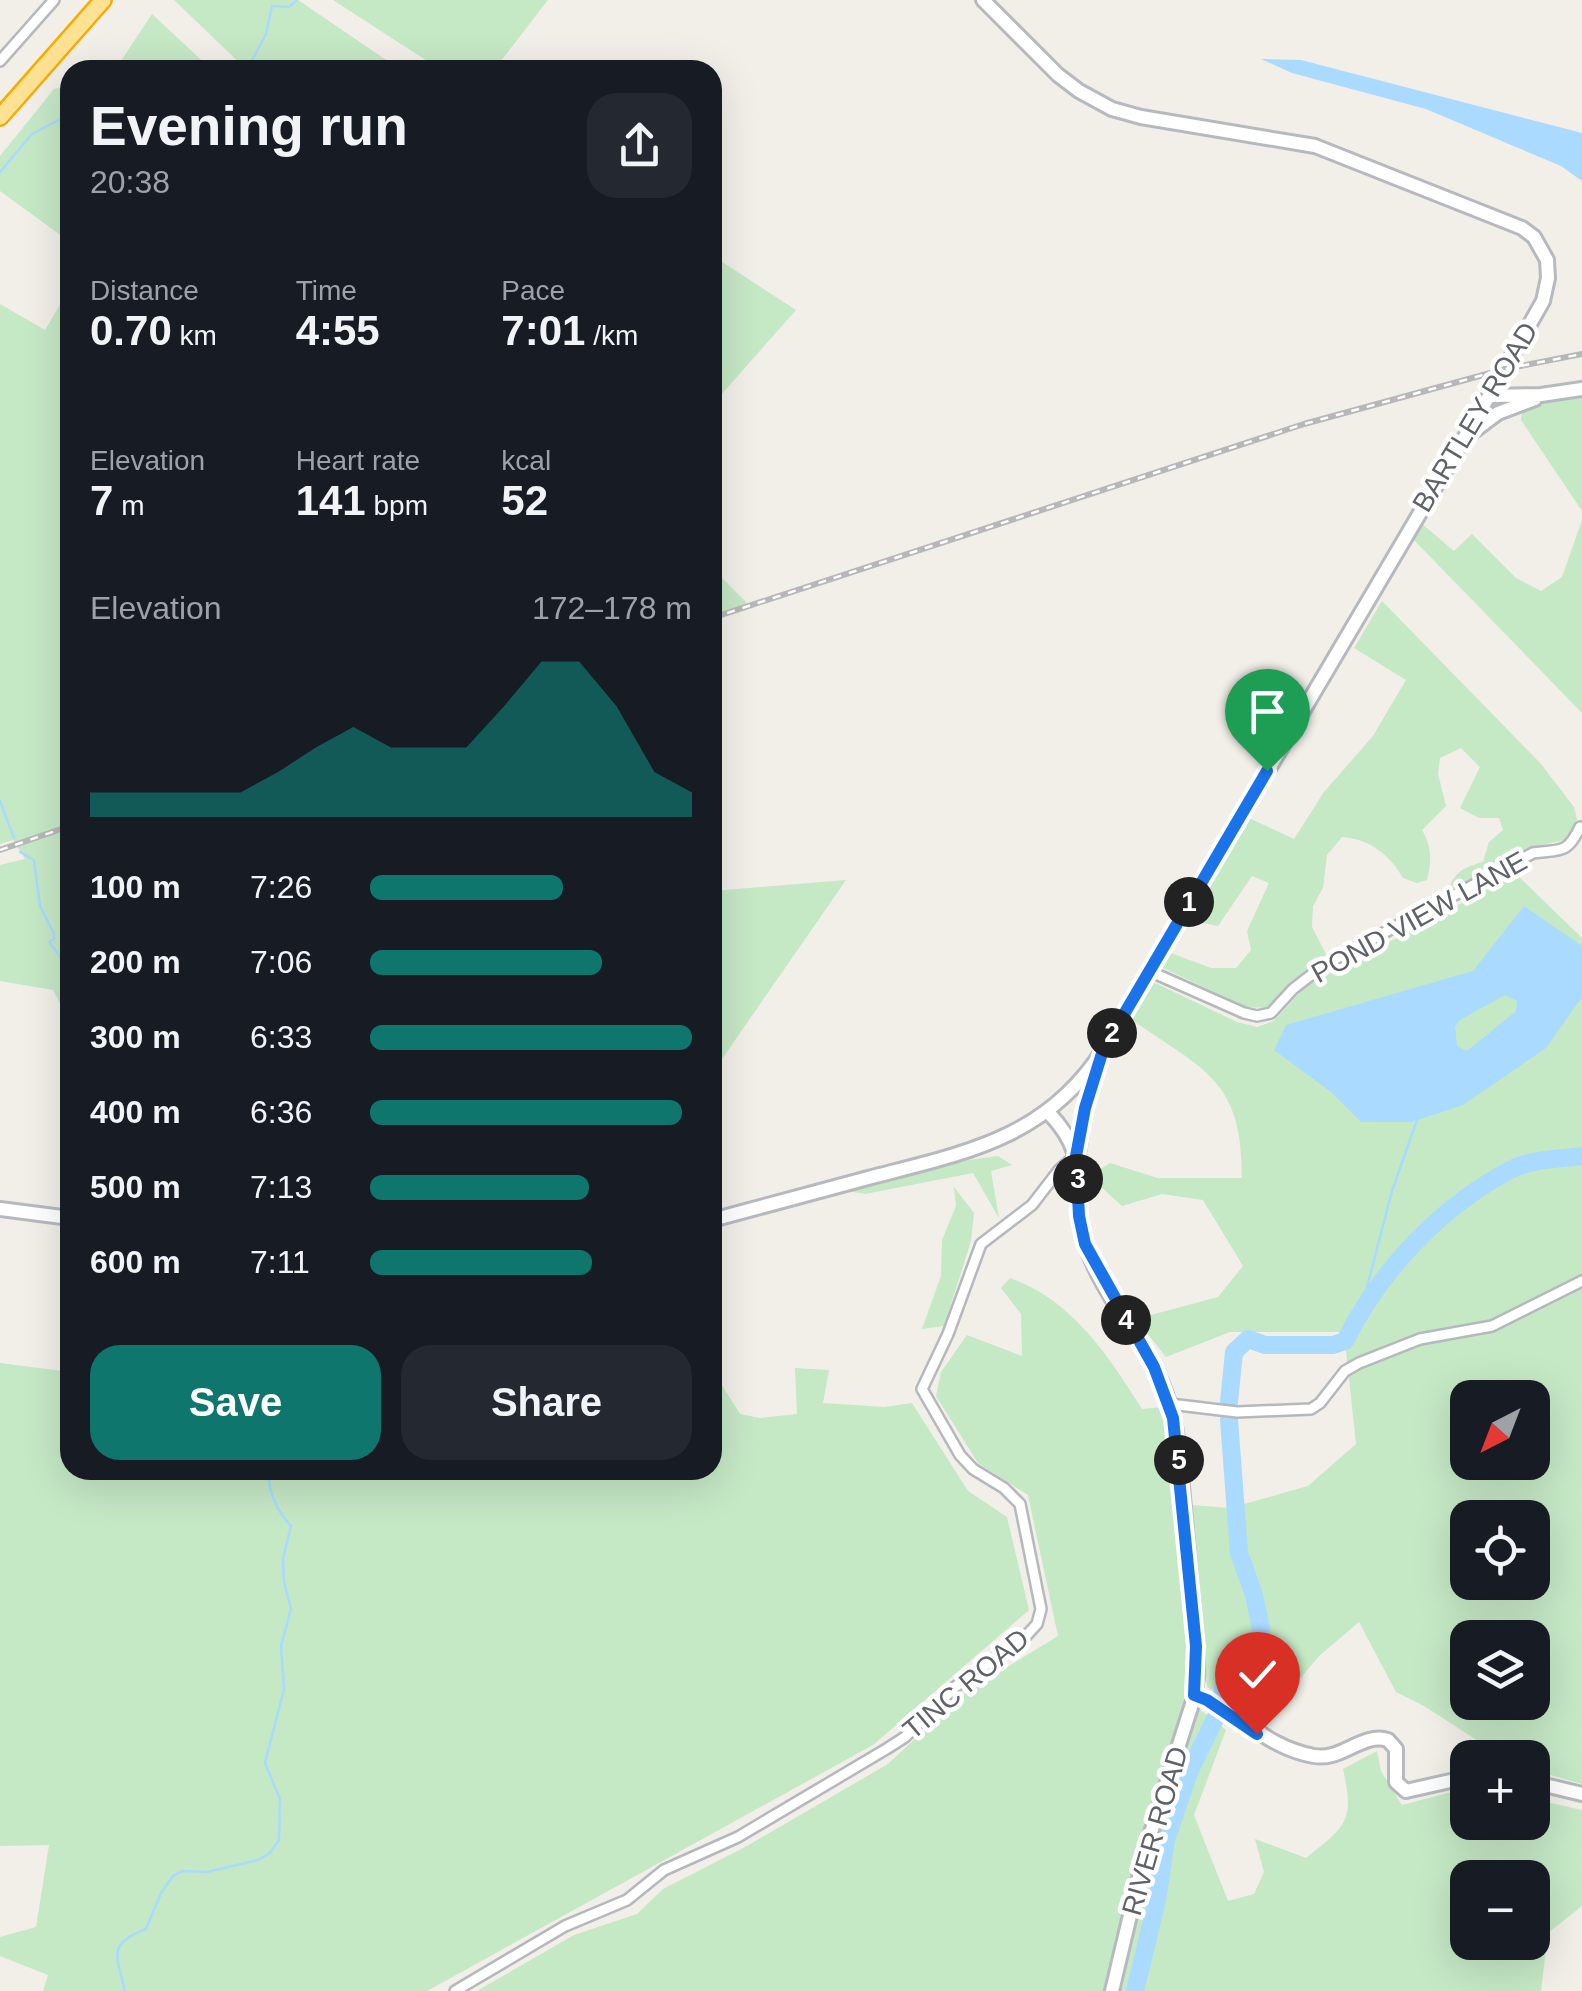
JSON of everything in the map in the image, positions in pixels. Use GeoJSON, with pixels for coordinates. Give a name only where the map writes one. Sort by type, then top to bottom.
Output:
{"type":"FeatureCollection","features":[{"type":"Feature","properties":{"kind":"highway"},"geometry":{"type":"LineString","coordinates":[[0,117],[103,0]]}},
{"type":"Feature","properties":{"kind":"street"},"geometry":{"type":"LineString","coordinates":[[0,62],[54,0]]}},
{"type":"Feature","properties":{"kind":"street","name":"BARTLEY ROAD"},"geometry":{"type":"LineString","coordinates":[[722,1217],[972,1150],[1014,1134],[1048,1112],[1083,1078],[1464,440],[1548,286],[1543,250],[1529,233],[1410,181],[1315,146],[1112,109],[1058,75],[983,0]]}},
{"type":"Feature","properties":{"kind":"street"},"geometry":{"type":"LineString","coordinates":[[1505,369],[1518,386],[1542,395]]}},
{"type":"Feature","properties":{"kind":"street"},"geometry":{"type":"LineString","coordinates":[[1489,396],[1582,389]]}},
{"type":"Feature","properties":{"kind":"street"},"geometry":{"type":"LineString","coordinates":[[1464,440],[1498,413],[1542,395]]}},
{"type":"Feature","properties":{"kind":"street","name":"POND VIEW LANE"},"geometry":{"type":"LineString","coordinates":[[1148,971],[1244,1013],[1271,1013],[1292,989],[1324,965],[1533,853],[1570,847],[1580,827]]}},
{"type":"Feature","properties":{"kind":"street","name":"RIVER ROAD"},"geometry":{"type":"LineString","coordinates":[[1103,1050],[1085,1108],[1076,1156],[1079,1216],[1085,1244],[1154,1367],[1170,1404],[1179,1459],[1196,1646],[1194,1695],[1146,1848],[1112,1991]]}},
{"type":"Feature","properties":{"kind":"street","name":"RIVER ROAD"},"geometry":{"type":"LineString","coordinates":[[1048,1112],[1068,1136],[1076,1156]]}},
{"type":"Feature","properties":{"kind":"street","name":"TINC ROAD"},"geometry":{"type":"LineString","coordinates":[[455,1991],[564,1926],[627,1900],[664,1870],[754,1829],[888,1748],[956,1686],[1032,1630],[1041,1616],[1041,1608],[1028,1557],[1023,1510],[1007,1491],[973,1470],[960,1455],[922,1389],[948,1334],[981,1244],[1032,1205],[1059,1170],[1076,1156]]}},
{"type":"Feature","properties":{"kind":"street"},"geometry":{"type":"LineString","coordinates":[[0,1209],[60,1217]]}},
{"type":"Feature","properties":{"kind":"street"},"geometry":{"type":"LineString","coordinates":[[1170,1404],[1237,1412],[1311,1409],[1344,1371],[1359,1363],[1420,1339],[1492,1326],[1582,1282]]}},
{"type":"Feature","properties":{"kind":"street"},"geometry":{"type":"LineString","coordinates":[[1194,1695],[1289,1749],[1320,1757],[1341,1754],[1370,1739],[1388,1740],[1396,1749],[1396,1782],[1406,1791],[1450,1781]]}},
{"type":"Feature","properties":{"kind":"street"},"geometry":{"type":"LineString","coordinates":[[1550,1786],[1582,1794]]}},
{"type":"Feature","properties":{"kind":"green space"},"geometry":{"type":"Polygon","coordinates":[[[174,0],[298,0],[386,60],[237,60],[174,0]]]}},
{"type":"Feature","properties":{"kind":"green space"},"geometry":{"type":"Polygon","coordinates":[[[333,0],[548,0],[502,60],[426,60],[333,0]]]}},
{"type":"Feature","properties":{"kind":"green space"},"geometry":{"type":"Polygon","coordinates":[[[152,14],[201,60],[122,60],[152,14]]]}},
{"type":"Feature","properties":{"kind":"green space"},"geometry":{"type":"Polygon","coordinates":[[[60,88],[60,235],[0,191],[0,156],[54,89],[60,88]]]}},
{"type":"Feature","properties":{"kind":"green space"},"geometry":{"type":"Polygon","coordinates":[[[722,262],[796,310],[722,394],[722,262]]]}},
{"type":"Feature","properties":{"kind":"green space"},"geometry":{"type":"Polygon","coordinates":[[[0,304],[45,330],[60,305],[60,1004],[53,990],[0,981],[0,865],[25,859],[13,840],[0,844],[0,304]]]}},
{"type":"Feature","properties":{"kind":"green space"},"geometry":{"type":"Polygon","coordinates":[[[1582,395],[1582,511],[1521,420],[1522,411],[1547,399],[1582,395]]]}},
{"type":"Feature","properties":{"kind":"green space"},"geometry":{"type":"Polygon","coordinates":[[[1582,520],[1582,713],[1411,537],[1422,524],[1454,551],[1472,534],[1516,578],[1541,591],[1562,577],[1582,520]]]}},
{"type":"Feature","properties":{"kind":"green space"},"geometry":{"type":"Polygon","coordinates":[[[722,578],[749,605],[722,614],[722,578]]]}},
{"type":"Feature","properties":{"kind":"green space"},"geometry":{"type":"Polygon","coordinates":[[[1382,601],[1541,764],[1574,807],[1577,819],[1569,839],[1532,847],[1447,895],[1455,876],[1483,862],[1489,842],[1503,830],[1499,818],[1479,818],[1460,808],[1480,767],[1461,748],[1440,758],[1438,774],[1446,806],[1422,830],[1430,854],[1427,880],[1417,883],[1403,878],[1378,850],[1362,841],[1342,837],[1327,855],[1323,888],[1313,906],[1312,927],[1326,954],[1290,983],[1269,1008],[1246,1007],[1159,966],[1168,952],[1211,968],[1236,968],[1251,950],[1247,931],[1269,883],[1252,876],[1218,926],[1188,920],[1249,818],[1294,839],[1324,792],[1373,736],[1406,680],[1354,648],[1382,601]]]}},
{"type":"Feature","properties":{"kind":"green space"},"geometry":{"type":"Polygon","coordinates":[[[1516,874],[1582,938],[1582,1784],[1550,1775],[1550,1740],[1477,1740],[1396,1692],[1359,1622],[1319,1656],[1264,1722],[1207,1687],[1192,1505],[1230,1508],[1308,1486],[1356,1444],[1344,1332],[1230,1332],[1166,1357],[1136,1319],[1218,1297],[1243,1266],[1203,1200],[1162,1194],[1122,1206],[1089,1176],[1110,1163],[1158,1178],[1242,1178],[1235,1119],[1226,1098],[1199,1066],[1132,1020],[1151,981],[1237,1022],[1257,1027],[1274,1021],[1304,988],[1335,966],[1368,953],[1516,874]]]}},
{"type":"Feature","properties":{"kind":"green space"},"geometry":{"type":"Polygon","coordinates":[[[846,880],[722,1059],[722,890],[846,880]]]}},
{"type":"Feature","properties":{"kind":"green space"},"geometry":{"type":"Polygon","coordinates":[[[998,1156],[1012,1165],[991,1171],[999,1218],[973,1173],[865,1194],[848,1191],[969,1160],[998,1156]]]}},
{"type":"Feature","properties":{"kind":"green space"},"geometry":{"type":"Polygon","coordinates":[[[954,1187],[974,1213],[971,1241],[944,1326],[922,1329],[941,1276],[942,1240],[956,1206],[954,1187]]]}},
{"type":"Feature","properties":{"kind":"green space"},"geometry":{"type":"Polygon","coordinates":[[[1010,1278],[1052,1300],[1070,1315],[1102,1350],[1142,1409],[1163,1407],[1192,1655],[1189,1692],[1138,1852],[1105,1991],[477,1991],[574,1935],[637,1914],[663,1889],[747,1846],[888,1764],[962,1695],[1058,1636],[1028,1495],[978,1463],[936,1396],[941,1372],[967,1335],[1022,1356],[1021,1314],[1001,1288],[1010,1278]]]}},
{"type":"Feature","properties":{"kind":"green space"},"geometry":{"type":"Polygon","coordinates":[[[0,1363],[60,1371],[60,1480],[722,1480],[722,1385],[740,1414],[760,1418],[797,1414],[795,1368],[829,1370],[823,1403],[884,1407],[912,1403],[968,1491],[1007,1517],[1029,1610],[873,1745],[427,1991],[43,1991],[48,1975],[0,1956],[0,1937],[36,1927],[49,1845],[0,1846],[0,1363]]]}},
{"type":"Feature","properties":{"kind":"green space"},"geometry":{"type":"Polygon","coordinates":[[[1198,1708],[1226,1730],[1194,1815],[1228,1901],[1254,1894],[1264,1872],[1255,1839],[1306,1858],[1338,1830],[1348,1801],[1343,1769],[1377,1751],[1381,1771],[1402,1805],[1450,1792],[1450,1840],[1550,1840],[1550,1803],[1582,1810],[1582,1906],[1550,1931],[1550,1860],[1450,1860],[1450,1960],[1545,1960],[1541,1991],[1119,1991],[1150,1855],[1198,1708]]]}},
{"type":"Feature","properties":{"kind":"water"},"geometry":{"type":"Polygon","coordinates":[[[1261,59],[1301,60],[1582,133],[1582,181],[1561,166],[1426,109],[1292,73],[1261,59]]]}},
{"type":"Feature","properties":{"kind":"water"},"geometry":{"type":"Polygon","coordinates":[[[1524,906],[1582,946],[1582,997],[1546,1048],[1463,1105],[1411,1122],[1361,1122],[1331,1092],[1274,1050],[1286,1025],[1473,971],[1524,906]],[[1505,995],[1460,1020],[1455,1027],[1457,1046],[1467,1051],[1516,1011],[1517,1001],[1505,995]]]}},
{"type":"Feature","properties":{"kind":"waterway"},"geometry":{"type":"LineString","coordinates":[[252,60],[266,34],[272,6],[289,7],[297,0]]}},
{"type":"Feature","properties":{"kind":"waterway"},"geometry":{"type":"LineString","coordinates":[[0,172],[32,134],[60,120]]}},
{"type":"Feature","properties":{"kind":"waterway"},"geometry":{"type":"LineString","coordinates":[[0,801],[14,838]]}},
{"type":"Feature","properties":{"kind":"waterway"},"geometry":{"type":"LineString","coordinates":[[20,852],[34,860],[40,906],[54,934],[49,942],[60,956]]}},
{"type":"Feature","properties":{"kind":"waterway"},"geometry":{"type":"LineString","coordinates":[[1361,1310],[1392,1191],[1417,1120]]}},
{"type":"Feature","properties":{"kind":"waterway"},"geometry":{"type":"LineString","coordinates":[[1229,1402],[1234,1352],[1248,1339],[1265,1345],[1333,1345],[1345,1341],[1395,1264],[1462,1201],[1514,1168],[1582,1156]]}},
{"type":"Feature","properties":{"kind":"waterway"},"geometry":{"type":"LineString","coordinates":[[1221,1701],[1226,1668],[1235,1659],[1253,1653],[1261,1629],[1239,1553],[1229,1420]]}},
{"type":"Feature","properties":{"kind":"waterway"},"geometry":{"type":"LineString","coordinates":[[125,1991],[117,1952],[125,1940],[146,1929],[173,1876],[182,1871],[207,1872],[258,1860],[270,1853],[279,1840],[280,1799],[265,1763],[284,1689],[281,1646],[291,1609],[283,1559],[291,1526],[276,1503],[269,1480]]}},
{"type":"Feature","properties":{"kind":"waterway"},"geometry":{"type":"LineString","coordinates":[[1135,1991],[1157,1900],[1166,1840],[1189,1772],[1217,1715]]}},
{"type":"Feature","properties":{"kind":"railway"},"geometry":{"type":"LineString","coordinates":[[722,615],[1304,424],[1505,369],[1582,354]]}},
{"type":"Feature","properties":{"kind":"railway"},"geometry":{"type":"LineString","coordinates":[[0,850],[60,829]]}},
{"type":"Feature","properties":{"kind":"route"},"geometry":{"type":"LineString","coordinates":[[1257,1734],[1194,1695],[1196,1646],[1179,1459],[1170,1404],[1154,1367],[1085,1244],[1079,1216],[1076,1156],[1085,1108],[1103,1050],[1267,771]]}}]}
